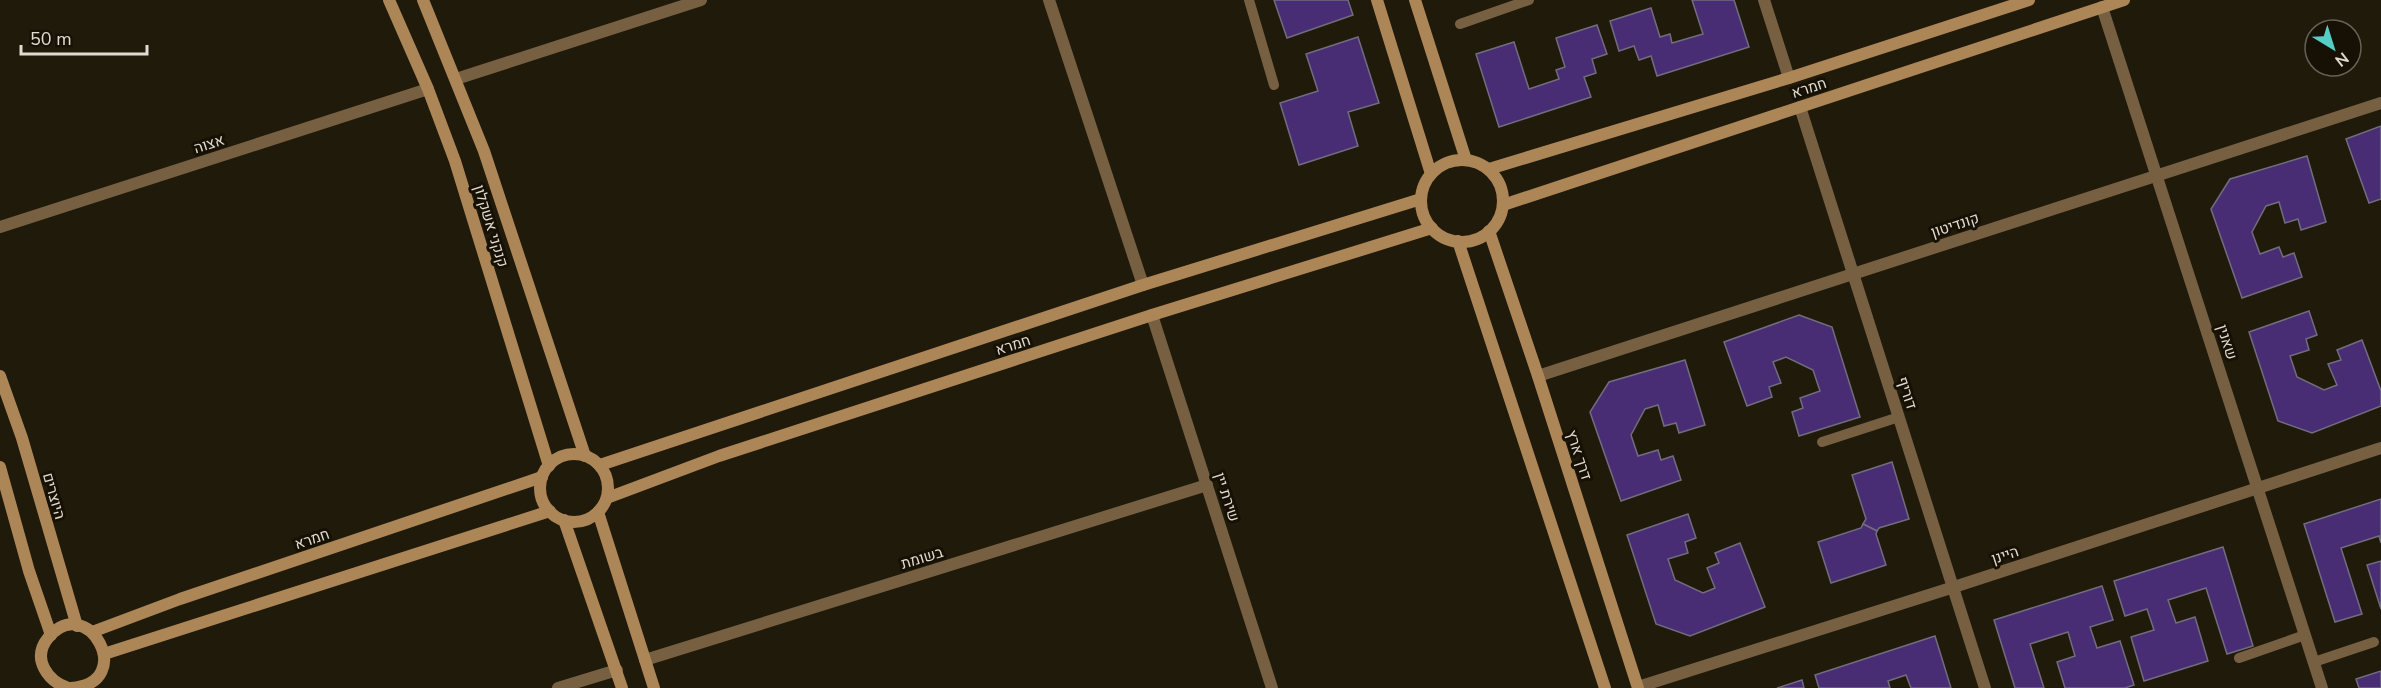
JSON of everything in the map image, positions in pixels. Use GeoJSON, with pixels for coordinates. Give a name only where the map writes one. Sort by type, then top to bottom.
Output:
{"type":"FeatureCollection","features":[{"type":"Feature","properties":{"kind":"street","name":"קנקני אשקלון"},"geometry":{"type":"LineString","coordinates":[[389,0],[428,88],[455,161],[549,466]]}},
{"type":"Feature","properties":{"kind":"street","name":"קנקני אשקלון"},"geometry":{"type":"LineString","coordinates":[[423,0],[484,151],[585,456]]}},
{"type":"Feature","properties":{"kind":"street"},"geometry":{"type":"LineString","coordinates":[[456,79],[701,0]]}},
{"type":"Feature","properties":{"kind":"street"},"geometry":{"type":"LineString","coordinates":[[1049,0],[1143,285]]}},
{"type":"Feature","properties":{"kind":"street"},"geometry":{"type":"LineString","coordinates":[[1377,0],[1431,174]]}},
{"type":"Feature","properties":{"kind":"street"},"geometry":{"type":"LineString","coordinates":[[1415,0],[1466,160]]}},
{"type":"Feature","properties":{"kind":"street"},"geometry":{"type":"LineString","coordinates":[[1764,0],[1790,78]]}},
{"type":"Feature","properties":{"kind":"street","name":"חמרא"},"geometry":{"type":"LineString","coordinates":[[1489,169],[1790,78],[2029,0]]}},
{"type":"Feature","properties":{"kind":"street","name":"חמרא"},"geometry":{"type":"LineString","coordinates":[[1503,205],[2124,0]]}},
{"type":"Feature","properties":{"kind":"street","name":"שאנין"},"geometry":{"type":"LineString","coordinates":[[2102,7],[2322,688]]}},
{"type":"Feature","properties":{"kind":"street","name":"אצוה"},"geometry":{"type":"LineString","coordinates":[[0,227],[428,88]]}},
{"type":"Feature","properties":{"kind":"street","name":"קונדיטון"},"geometry":{"type":"LineString","coordinates":[[1538,376],[2381,103]]}},
{"type":"Feature","properties":{"kind":"street","name":"דוריף"},"geometry":{"type":"LineString","coordinates":[[1800,107],[1985,688]]}},
{"type":"Feature","properties":{"kind":"street"},"geometry":{"type":"LineString","coordinates":[[1466,160],[1482,164],[1498,179],[1503,205],[1501,215],[1489,231],[1480,237],[1458,241],[1440,235],[1432,228],[1422,209],[1421,199],[1431,174],[1441,166],[1453,161],[1466,160]]}},
{"type":"Feature","properties":{"kind":"street","name":"חמרא"},"geometry":{"type":"LineString","coordinates":[[600,465],[1143,285],[1421,199]]}},
{"type":"Feature","properties":{"kind":"street","name":"חמרא"},"geometry":{"type":"LineString","coordinates":[[607,498],[719,456],[1152,315],[1432,228]]}},
{"type":"Feature","properties":{"kind":"street","name":"דרך ארץ"},"geometry":{"type":"LineString","coordinates":[[1489,231],[1638,688]]}},
{"type":"Feature","properties":{"kind":"street"},"geometry":{"type":"LineString","coordinates":[[1458,241],[1605,688]]}},
{"type":"Feature","properties":{"kind":"street","name":"שירת יין"},"geometry":{"type":"LineString","coordinates":[[1152,315],[1272,688]]}},
{"type":"Feature","properties":{"kind":"street","name":"היוצרים"},"geometry":{"type":"LineString","coordinates":[[0,376],[22,438],[77,626]]}},
{"type":"Feature","properties":{"kind":"street","name":"היינן"},"geometry":{"type":"LineString","coordinates":[[1638,688],[2381,448]]}},
{"type":"Feature","properties":{"kind":"street"},"geometry":{"type":"LineString","coordinates":[[565,455],[585,456],[600,465],[608,481],[607,498],[598,512],[582,521],[564,520],[550,511],[541,496],[542,477],[549,466],[565,455]]}},
{"type":"Feature","properties":{"kind":"street"},"geometry":{"type":"LineString","coordinates":[[0,466],[29,571],[51,635]]}},
{"type":"Feature","properties":{"kind":"street","name":"חמרא"},"geometry":{"type":"LineString","coordinates":[[92,632],[191,595],[542,477]]}},
{"type":"Feature","properties":{"kind":"street","name":"בשומת"},"geometry":{"type":"LineString","coordinates":[[645,660],[1208,484]]}},
{"type":"Feature","properties":{"kind":"street"},"geometry":{"type":"LineString","coordinates":[[104,654],[550,511]]}},
{"type":"Feature","properties":{"kind":"street"},"geometry":{"type":"LineString","coordinates":[[598,512],[654,688]]}},
{"type":"Feature","properties":{"kind":"street"},"geometry":{"type":"LineString","coordinates":[[564,520],[622,688]]}},
{"type":"Feature","properties":{"kind":"street"},"geometry":{"type":"LineString","coordinates":[[64,626],[77,626],[92,632],[98,637],[104,661],[100,673],[89,686],[65,687],[48,676],[42,665],[41,653],[45,641],[51,635],[64,626]]}},
{"type":"Feature","properties":{"kind":"street"},"geometry":{"type":"LineString","coordinates":[[558,688],[617,670]]}},
{"type":"Feature","properties":{"kind":"lane"},"geometry":{"type":"LineString","coordinates":[[1248,0],[1274,86]]}},
{"type":"Feature","properties":{"kind":"lane"},"geometry":{"type":"LineString","coordinates":[[1460,24],[1529,0]]}},
{"type":"Feature","properties":{"kind":"lane"},"geometry":{"type":"LineString","coordinates":[[1822,442],[1899,417]]}},
{"type":"Feature","properties":{"kind":"lane"},"geometry":{"type":"LineString","coordinates":[[2239,658],[2305,635]]}},
{"type":"Feature","properties":{"kind":"lane"},"geometry":{"type":"LineString","coordinates":[[2314,662],[2374,642]]}},
{"type":"Feature","properties":{"kind":"building"},"geometry":{"type":"Polygon","coordinates":[[[1274,0],[1348,0],[1353,15],[1287,38],[1274,0]]]}},
{"type":"Feature","properties":{"kind":"building"},"geometry":{"type":"Polygon","coordinates":[[[1692,0],[1734,0],[1749,47],[1657,76],[1651,56],[1639,60],[1634,46],[1619,51],[1610,21],[1651,8],[1660,37],[1670,34],[1672,43],[1703,34],[1692,0]]]}},
{"type":"Feature","properties":{"kind":"building"},"geometry":{"type":"Polygon","coordinates":[[[1597,25],[1607,54],[1592,59],[1596,73],[1584,77],[1591,97],[1499,127],[1476,54],[1514,42],[1529,89],[1559,79],[1556,70],[1565,67],[1556,38],[1597,25]]]}},
{"type":"Feature","properties":{"kind":"building"},"geometry":{"type":"Polygon","coordinates":[[[1358,37],[1379,103],[1348,112],[1358,146],[1299,165],[1280,103],[1318,91],[1306,54],[1358,37]]]}},
{"type":"Feature","properties":{"kind":"building"},"geometry":{"type":"Polygon","coordinates":[[[2381,126],[2381,199],[2369,203],[2346,139],[2381,126]]]}},
{"type":"Feature","properties":{"kind":"building"},"geometry":{"type":"Polygon","coordinates":[[[2307,156],[2326,222],[2301,230],[2298,219],[2285,223],[2279,202],[2266,206],[2252,232],[2260,254],[2279,247],[2283,257],[2294,253],[2302,277],[2242,298],[2211,209],[2230,179],[2307,156]]]}},
{"type":"Feature","properties":{"kind":"building"},"geometry":{"type":"Polygon","coordinates":[[[2309,311],[2317,335],[2306,339],[2309,350],[2290,356],[2297,377],[2324,390],[2337,385],[2328,364],[2341,360],[2337,350],[2362,340],[2381,391],[2381,406],[2312,433],[2278,421],[2249,332],[2309,311]]]}},
{"type":"Feature","properties":{"kind":"building"},"geometry":{"type":"Polygon","coordinates":[[[1799,315],[1832,327],[1860,417],[1799,436],[1792,412],[1803,408],[1800,398],[1820,391],[1813,370],[1786,357],[1773,362],[1781,383],[1769,387],[1772,397],[1747,406],[1724,342],[1799,315]]]}},
{"type":"Feature","properties":{"kind":"building"},"geometry":{"type":"Polygon","coordinates":[[[1685,360],[1705,425],[1679,433],[1676,423],[1664,426],[1658,405],[1645,409],[1631,435],[1638,456],[1658,450],[1661,460],[1673,456],[1681,480],[1621,501],[1590,412],[1609,382],[1685,360]]]}},
{"type":"Feature","properties":{"kind":"building"},"geometry":{"type":"Polygon","coordinates":[[[1892,462],[1909,519],[1879,528],[1877,531],[1863,524],[1866,519],[1852,475],[1892,462]]]}},
{"type":"Feature","properties":{"kind":"building"},"geometry":{"type":"Polygon","coordinates":[[[2381,499],[2381,543],[2379,536],[2341,548],[2362,614],[2335,622],[2304,524],[2381,499]]]}},
{"type":"Feature","properties":{"kind":"building"},"geometry":{"type":"Polygon","coordinates":[[[1688,514],[1696,538],[1685,542],[1688,553],[1668,559],[1675,580],[1703,593],[1715,588],[1707,568],[1719,563],[1715,553],[1740,543],[1765,607],[1690,636],[1656,624],[1627,535],[1688,514]]]}},
{"type":"Feature","properties":{"kind":"building"},"geometry":{"type":"Polygon","coordinates":[[[1863,524],[1877,531],[1886,565],[1831,583],[1818,542],[1861,528],[1863,524]]]}},
{"type":"Feature","properties":{"kind":"building"},"geometry":{"type":"Polygon","coordinates":[[[2223,547],[2253,646],[2227,654],[2206,588],[2168,600],[2176,623],[2195,617],[2208,661],[2144,681],[2131,637],[2154,630],[2147,609],[2125,616],[2114,581],[2223,547]]]}},
{"type":"Feature","properties":{"kind":"building"},"geometry":{"type":"Polygon","coordinates":[[[2381,561],[2381,609],[2367,565],[2381,561]]]}},
{"type":"Feature","properties":{"kind":"building"},"geometry":{"type":"Polygon","coordinates":[[[2102,586],[2113,620],[2090,627],[2097,648],[2120,641],[2134,685],[2125,688],[2065,688],[2057,662],[2075,656],[2068,632],[2030,644],[2044,688],[2015,688],[1994,620],[2102,586]]]}},
{"type":"Feature","properties":{"kind":"building"},"geometry":{"type":"Polygon","coordinates":[[[1935,636],[1951,688],[1911,688],[1906,675],[1888,681],[1890,688],[1819,688],[1815,675],[1935,636]]]}},
{"type":"Feature","properties":{"kind":"building"},"geometry":{"type":"Polygon","coordinates":[[[2381,671],[2381,688],[2359,688],[2356,679],[2381,671]]]}},
{"type":"Feature","properties":{"kind":"building"},"geometry":{"type":"Polygon","coordinates":[[[1802,680],[1804,688],[1777,688],[1802,680]]]}}]}
